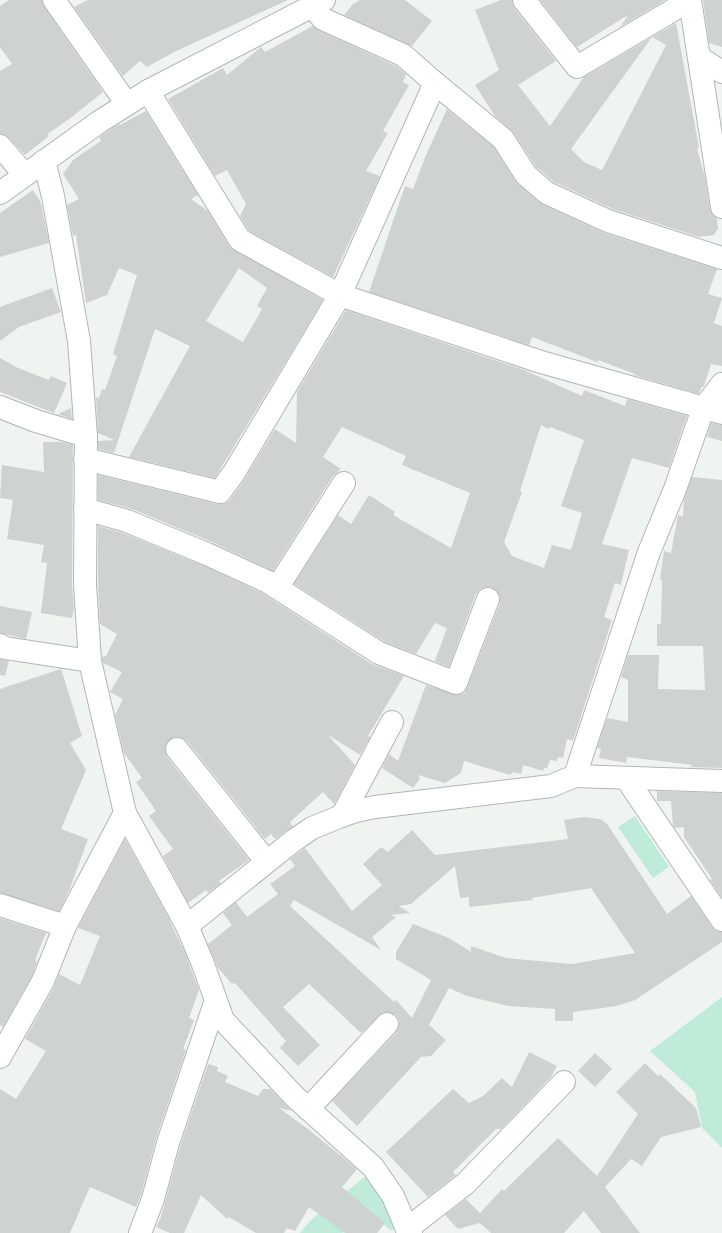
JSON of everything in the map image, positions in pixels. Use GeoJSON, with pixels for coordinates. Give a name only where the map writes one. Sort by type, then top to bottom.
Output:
{"type":"FeatureCollection","features":[{"type":"Feature","properties":{"kind":"street"},"geometry":{"type":"LineString","coordinates":[[54,0],[127,104]]}},
{"type":"Feature","properties":{"kind":"street"},"geometry":{"type":"LineString","coordinates":[[524,0],[577,67],[690,0],[722,208]]}},
{"type":"Feature","properties":{"kind":"street"},"geometry":{"type":"LineString","coordinates":[[0,193],[44,161],[148,91],[290,9],[318,3],[323,19],[403,55],[434,83],[503,139],[526,175],[547,193],[608,221],[722,258]]}},
{"type":"Feature","properties":{"kind":"street"},"geometry":{"type":"LineString","coordinates":[[700,58],[722,72]]}},
{"type":"Feature","properties":{"kind":"street"},"geometry":{"type":"LineString","coordinates":[[85,459],[220,492],[235,471],[340,294],[434,83]]}},
{"type":"Feature","properties":{"kind":"street"},"geometry":{"type":"LineString","coordinates":[[148,91],[240,240],[340,294],[541,362],[713,411]]}},
{"type":"Feature","properties":{"kind":"street"},"geometry":{"type":"LineString","coordinates":[[0,146],[25,175]]}},
{"type":"Feature","properties":{"kind":"street"},"geometry":{"type":"LineString","coordinates":[[44,161],[55,211],[78,341],[86,436],[85,585],[90,661],[125,813],[187,926],[203,964],[222,1020],[294,1096],[373,1167],[393,1196],[409,1231],[465,1184],[564,1082]]}},
{"type":"Feature","properties":{"kind":"street"},"geometry":{"type":"LineString","coordinates":[[575,776],[649,552],[675,488],[713,411],[722,384]]}},
{"type":"Feature","properties":{"kind":"street"},"geometry":{"type":"LineString","coordinates":[[0,407],[36,421],[86,436]]}},
{"type":"Feature","properties":{"kind":"street"},"geometry":{"type":"LineString","coordinates":[[277,588],[344,483]]}},
{"type":"Feature","properties":{"kind":"street"},"geometry":{"type":"LineString","coordinates":[[85,509],[127,521],[200,551],[277,588],[379,652],[456,683],[488,599]]}},
{"type":"Feature","properties":{"kind":"street"},"geometry":{"type":"LineString","coordinates":[[0,645],[6,648],[90,661]]}},
{"type":"Feature","properties":{"kind":"street"},"geometry":{"type":"LineString","coordinates":[[342,816],[392,722]]}},
{"type":"Feature","properties":{"kind":"street"},"geometry":{"type":"LineString","coordinates":[[176,750],[266,861]]}},
{"type":"Feature","properties":{"kind":"street"},"geometry":{"type":"LineString","coordinates":[[187,926],[266,861],[312,828],[356,811],[375,807],[550,786],[575,776],[722,781]]}},
{"type":"Feature","properties":{"kind":"street"},"geometry":{"type":"LineString","coordinates":[[626,778],[722,920]]}},
{"type":"Feature","properties":{"kind":"street"},"geometry":{"type":"LineString","coordinates":[[0,1057],[43,981],[65,926],[125,813]]}},
{"type":"Feature","properties":{"kind":"street"},"geometry":{"type":"LineString","coordinates":[[0,906],[65,926]]}},
{"type":"Feature","properties":{"kind":"street"},"geometry":{"type":"LineString","coordinates":[[140,1233],[153,1199],[168,1143],[216,1003]]}},
{"type":"Feature","properties":{"kind":"street"},"geometry":{"type":"LineString","coordinates":[[308,1109],[387,1024]]}},
{"type":"Feature","properties":{"kind":"green space"},"geometry":{"type":"Polygon","coordinates":[[[635,816],[669,867],[653,878],[618,827],[635,816]]]}},
{"type":"Feature","properties":{"kind":"green space"},"geometry":{"type":"Polygon","coordinates":[[[722,997],[722,1148],[702,1128],[695,1092],[650,1051],[722,997]]]}},
{"type":"Feature","properties":{"kind":"green space"},"geometry":{"type":"Polygon","coordinates":[[[367,1175],[388,1196],[397,1229],[390,1230],[364,1206],[343,1233],[300,1233],[312,1219],[367,1175]]]}},
{"type":"Feature","properties":{"kind":"building"},"geometry":{"type":"Polygon","coordinates":[[[9,0],[42,0],[44,7],[103,92],[68,120],[47,134],[49,136],[25,155],[9,138],[0,134],[0,71],[12,64],[0,47],[0,6],[9,0]]]}},
{"type":"Feature","properties":{"kind":"building"},"geometry":{"type":"Polygon","coordinates":[[[88,0],[288,0],[174,52],[147,67],[140,61],[123,76],[74,7],[88,0]]]}},
{"type":"Feature","properties":{"kind":"building"},"geometry":{"type":"Polygon","coordinates":[[[360,0],[405,0],[432,21],[412,46],[344,15],[353,4],[360,0]]]}},
{"type":"Feature","properties":{"kind":"building"},"geometry":{"type":"Polygon","coordinates":[[[501,0],[512,0],[514,8],[556,61],[518,85],[550,126],[584,77],[652,37],[676,23],[699,148],[697,149],[705,177],[710,209],[717,219],[718,229],[714,235],[699,237],[613,209],[554,182],[536,167],[513,132],[495,116],[475,85],[499,70],[475,10],[501,0]],[[652,37],[571,149],[584,162],[602,170],[666,45],[652,37]]]}},
{"type":"Feature","properties":{"kind":"building"},"geometry":{"type":"Polygon","coordinates":[[[540,0],[665,0],[620,27],[628,15],[577,47],[540,0]]]}},
{"type":"Feature","properties":{"kind":"building"},"geometry":{"type":"Polygon","coordinates":[[[703,0],[722,0],[722,47],[709,43],[703,0]]]}},
{"type":"Feature","properties":{"kind":"building"},"geometry":{"type":"Polygon","coordinates":[[[313,26],[318,30],[396,66],[406,74],[403,82],[409,85],[383,131],[388,133],[366,171],[380,176],[333,277],[249,231],[240,216],[246,204],[227,170],[215,176],[168,99],[223,68],[227,75],[261,47],[265,52],[313,26]]]}},
{"type":"Feature","properties":{"kind":"building"},"geometry":{"type":"Polygon","coordinates":[[[447,109],[494,147],[516,182],[542,204],[604,233],[717,269],[708,294],[722,298],[714,323],[722,326],[722,366],[711,364],[704,386],[701,388],[699,394],[634,375],[635,374],[598,360],[597,362],[532,337],[529,345],[369,292],[405,186],[413,189],[426,155],[447,109]]]}},
{"type":"Feature","properties":{"kind":"building"},"geometry":{"type":"Polygon","coordinates":[[[146,111],[198,195],[191,199],[208,211],[230,247],[323,300],[215,478],[129,457],[190,346],[155,329],[114,453],[98,449],[98,441],[114,440],[98,433],[96,397],[99,398],[102,389],[105,390],[117,356],[113,354],[137,275],[119,268],[107,295],[86,303],[76,235],[73,236],[67,205],[79,199],[63,174],[73,160],[101,141],[99,137],[119,124],[120,125],[146,111]],[[239,268],[206,321],[243,342],[262,309],[257,306],[267,288],[239,268]]]}},
{"type":"Feature","properties":{"kind":"building"},"geometry":{"type":"Polygon","coordinates":[[[33,190],[41,203],[49,243],[0,257],[0,213],[33,190]]]}},
{"type":"Feature","properties":{"kind":"building"},"geometry":{"type":"Polygon","coordinates":[[[52,288],[61,312],[19,327],[0,341],[0,307],[52,288]]]}},
{"type":"Feature","properties":{"kind":"building"},"geometry":{"type":"Polygon","coordinates":[[[346,310],[524,370],[582,396],[584,390],[625,406],[627,399],[687,416],[669,468],[632,458],[602,544],[629,550],[621,585],[615,583],[604,617],[612,620],[573,741],[567,739],[563,758],[558,757],[557,761],[550,760],[547,768],[544,768],[543,771],[523,765],[521,774],[513,772],[510,775],[464,761],[461,773],[445,783],[418,775],[420,779],[413,788],[382,768],[389,754],[398,761],[426,685],[458,695],[464,693],[500,603],[500,597],[497,591],[492,587],[480,589],[476,594],[449,667],[435,661],[447,628],[435,623],[416,654],[385,642],[294,584],[338,515],[351,524],[369,495],[395,512],[393,515],[451,548],[470,493],[402,465],[406,456],[342,427],[323,457],[341,469],[333,476],[273,571],[212,542],[132,509],[98,500],[98,475],[217,504],[224,504],[230,500],[246,477],[275,429],[296,443],[297,392],[346,310]],[[541,425],[520,491],[522,492],[504,542],[512,556],[544,568],[552,545],[571,550],[582,513],[561,506],[584,440],[550,427],[549,429],[541,425]]]}},
{"type":"Feature","properties":{"kind":"building"},"geometry":{"type":"Polygon","coordinates":[[[0,358],[18,368],[49,380],[51,376],[67,383],[54,413],[0,392],[0,358]]]}},
{"type":"Feature","properties":{"kind":"building"},"geometry":{"type":"Polygon","coordinates":[[[71,408],[72,419],[58,414],[71,408]]]}},
{"type":"Feature","properties":{"kind":"building"},"geometry":{"type":"Polygon","coordinates":[[[711,423],[722,425],[722,441],[707,437],[711,423]]]}},
{"type":"Feature","properties":{"kind":"building"},"geometry":{"type":"Polygon","coordinates":[[[43,442],[62,442],[73,445],[72,585],[74,609],[72,618],[41,613],[47,563],[41,562],[44,545],[7,539],[13,500],[0,498],[2,465],[44,472],[43,442]]]}},
{"type":"Feature","properties":{"kind":"building"},"geometry":{"type":"Polygon","coordinates":[[[692,477],[722,480],[722,768],[689,767],[693,765],[627,757],[626,763],[599,758],[601,749],[597,748],[607,718],[628,722],[628,680],[621,677],[628,655],[659,655],[658,689],[705,690],[703,646],[657,646],[657,624],[661,624],[662,580],[660,579],[664,551],[671,553],[678,515],[683,516],[684,499],[692,477]]]}},
{"type":"Feature","properties":{"kind":"building"},"geometry":{"type":"Polygon","coordinates":[[[98,526],[123,533],[202,565],[262,593],[372,664],[404,676],[368,736],[370,737],[360,755],[328,735],[355,765],[335,803],[334,804],[323,792],[290,822],[293,826],[275,839],[271,834],[265,839],[187,741],[176,737],[169,740],[166,744],[165,750],[167,757],[249,860],[219,881],[221,883],[208,893],[206,890],[188,903],[163,856],[173,849],[149,816],[156,811],[136,782],[142,778],[124,753],[115,715],[123,699],[110,692],[122,672],[103,663],[102,659],[102,657],[106,656],[117,634],[100,624],[98,585],[98,526]]]}},
{"type":"Feature","properties":{"kind":"building"},"geometry":{"type":"Polygon","coordinates":[[[0,606],[32,612],[26,639],[0,633],[0,606]]]}},
{"type":"Feature","properties":{"kind":"building"},"geometry":{"type":"Polygon","coordinates":[[[0,659],[9,661],[5,676],[0,675],[0,659]]]}},
{"type":"Feature","properties":{"kind":"building"},"geometry":{"type":"Polygon","coordinates":[[[61,669],[82,736],[70,743],[86,770],[61,829],[88,839],[69,891],[59,911],[0,893],[0,689],[61,669]]]}},
{"type":"Feature","properties":{"kind":"building"},"geometry":{"type":"Polygon","coordinates":[[[657,791],[722,793],[722,898],[710,880],[712,879],[684,837],[684,827],[675,828],[673,826],[671,801],[657,801],[657,791]]]}},
{"type":"Feature","properties":{"kind":"building"},"geometry":{"type":"Polygon","coordinates":[[[584,817],[600,819],[607,824],[667,914],[691,896],[712,927],[716,931],[722,932],[722,942],[635,1000],[617,1006],[573,1012],[573,1021],[555,1021],[555,1009],[508,1006],[467,996],[449,988],[429,1025],[446,1040],[431,1056],[421,1057],[357,1126],[332,1101],[396,1033],[399,1026],[399,1021],[396,1015],[390,1012],[383,1012],[361,1033],[309,984],[283,1007],[320,1045],[298,1066],[280,1048],[286,1041],[235,983],[232,984],[218,968],[208,944],[232,925],[223,913],[236,902],[247,917],[278,894],[270,884],[295,866],[290,859],[305,848],[352,911],[382,885],[363,864],[381,847],[388,852],[412,830],[435,855],[568,839],[564,820],[584,817]],[[455,866],[411,904],[399,906],[410,913],[390,915],[396,917],[372,937],[381,950],[294,900],[290,906],[394,1002],[396,1000],[412,1018],[431,980],[396,959],[396,952],[413,924],[449,938],[471,952],[471,946],[506,958],[572,964],[635,953],[591,888],[532,898],[533,900],[469,907],[469,897],[460,898],[455,866]]]}},
{"type":"Feature","properties":{"kind":"building"},"geometry":{"type":"Polygon","coordinates":[[[125,839],[168,917],[185,953],[199,990],[189,1018],[194,1020],[183,1049],[186,1050],[156,1139],[141,1195],[136,1207],[90,1187],[70,1233],[0,1233],[0,1089],[16,1099],[46,1051],[25,1039],[54,987],[59,974],[80,985],[100,936],[78,928],[125,839]]]}},
{"type":"Feature","properties":{"kind":"building"},"geometry":{"type":"Polygon","coordinates":[[[0,918],[46,933],[35,960],[37,962],[32,976],[3,1027],[0,1025],[0,918]]]}},
{"type":"Feature","properties":{"kind":"building"},"geometry":{"type":"Polygon","coordinates":[[[529,1052],[557,1066],[551,1077],[501,1129],[496,1129],[453,1172],[456,1175],[428,1197],[386,1152],[453,1089],[469,1103],[483,1096],[502,1078],[512,1087],[529,1052]]]}},
{"type":"Feature","properties":{"kind":"building"},"geometry":{"type":"Polygon","coordinates":[[[595,1053],[612,1069],[595,1087],[578,1071],[595,1053]]]}},
{"type":"Feature","properties":{"kind":"building"},"geometry":{"type":"Polygon","coordinates":[[[645,1063],[658,1076],[660,1074],[696,1108],[701,1127],[661,1137],[642,1166],[631,1159],[605,1187],[640,1233],[601,1233],[584,1211],[564,1233],[491,1233],[480,1223],[458,1229],[445,1215],[466,1199],[480,1213],[502,1189],[504,1191],[558,1138],[597,1176],[638,1114],[616,1092],[645,1063]]]}},
{"type":"Feature","properties":{"kind":"building"},"geometry":{"type":"Polygon","coordinates":[[[208,1064],[218,1067],[217,1071],[228,1076],[225,1082],[258,1096],[263,1089],[270,1089],[292,1111],[279,1108],[308,1129],[357,1169],[342,1187],[385,1223],[377,1233],[345,1233],[309,1207],[295,1231],[287,1228],[284,1233],[256,1233],[229,1217],[227,1219],[201,1195],[184,1233],[170,1233],[156,1227],[161,1217],[180,1147],[208,1064]]]}}]}
